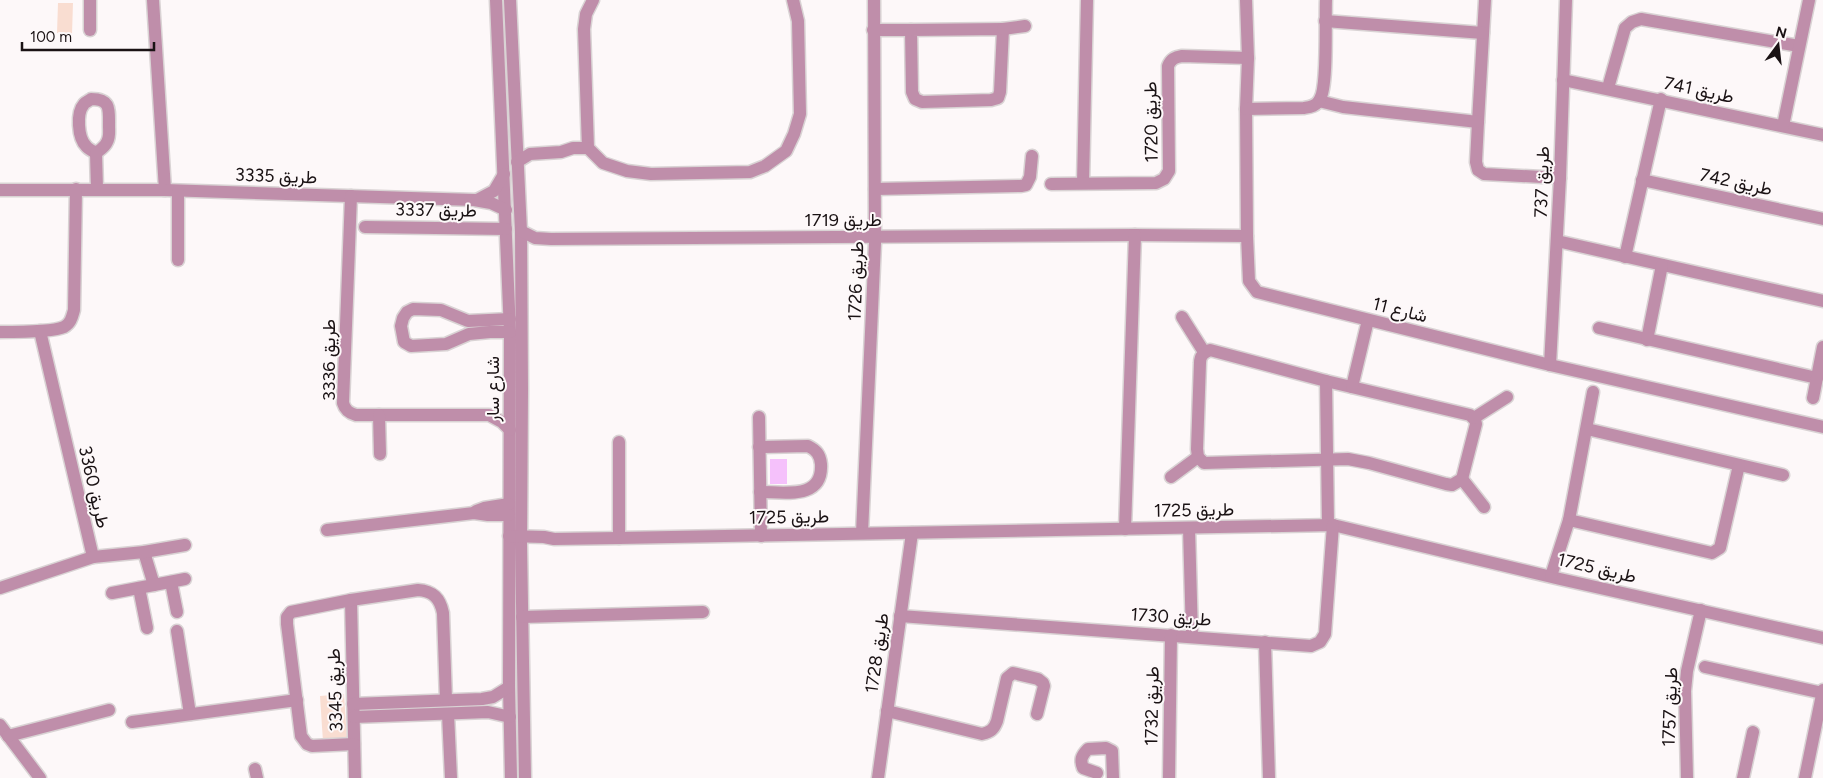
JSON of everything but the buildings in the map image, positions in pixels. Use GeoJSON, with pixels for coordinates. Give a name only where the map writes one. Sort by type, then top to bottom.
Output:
{"type":"FeatureCollection","features":[{"type":"Feature","properties":{"kind":"street"},"geometry":{"type":"LineString","coordinates":[[90,0],[90,30]]}},
{"type":"Feature","properties":{"kind":"street"},"geometry":{"type":"LineString","coordinates":[[153,0],[165,190]]}},
{"type":"Feature","properties":{"kind":"street","name":"شارع سار"},"geometry":{"type":"LineString","coordinates":[[496,0],[510,326],[509,509],[515,540],[522,617],[525,778]]}},
{"type":"Feature","properties":{"kind":"street","name":"شارع سار"},"geometry":{"type":"LineString","coordinates":[[510,0],[521,232],[515,540],[509,687],[511,778]]}},
{"type":"Feature","properties":{"kind":"street"},"geometry":{"type":"LineString","coordinates":[[593,0],[586,14],[584,30],[588,148],[596,158],[609,166],[627,171],[651,174],[750,172],[766,166],[783,155],[792,141],[800,114],[798,21],[793,0]]}},
{"type":"Feature","properties":{"kind":"street","name":"طريق 1726"},"geometry":{"type":"LineString","coordinates":[[862,533],[875,238],[874,0]]}},
{"type":"Feature","properties":{"kind":"street"},"geometry":{"type":"LineString","coordinates":[[1084,183],[1087,0]]}},
{"type":"Feature","properties":{"kind":"street","name":"شارع 11"},"geometry":{"type":"LineString","coordinates":[[1246,0],[1248,58],[1246,109],[1247,236],[1249,281],[1257,292],[1550,365],[1823,427]]}},
{"type":"Feature","properties":{"kind":"street"},"geometry":{"type":"LineString","coordinates":[[1319,102],[1324,85],[1326,0]]}},
{"type":"Feature","properties":{"kind":"street"},"geometry":{"type":"LineString","coordinates":[[1485,0],[1476,166],[1480,173],[1484,174],[1560,178]]}},
{"type":"Feature","properties":{"kind":"street","name":"طريق 737"},"geometry":{"type":"LineString","coordinates":[[1550,365],[1560,178],[1566,0]]}},
{"type":"Feature","properties":{"kind":"street"},"geometry":{"type":"LineString","coordinates":[[1783,126],[1809,0]]}},
{"type":"Feature","properties":{"kind":"street"},"geometry":{"type":"LineString","coordinates":[[1608,88],[1625,28],[1632,22],[1641,19],[1799,46]]}},
{"type":"Feature","properties":{"kind":"street"},"geometry":{"type":"LineString","coordinates":[[1325,21],[1483,33]]}},
{"type":"Feature","properties":{"kind":"street"},"geometry":{"type":"LineString","coordinates":[[873,30],[1004,29],[1025,26]]}},
{"type":"Feature","properties":{"kind":"street"},"geometry":{"type":"LineString","coordinates":[[911,30],[912,96],[918,102],[922,102],[991,100],[998,98],[1004,29]]}},
{"type":"Feature","properties":{"kind":"street","name":"طريق 1720"},"geometry":{"type":"LineString","coordinates":[[1051,184],[1156,183],[1164,178],[1169,171],[1168,66],[1171,60],[1182,56],[1248,58]]}},
{"type":"Feature","properties":{"kind":"street","name":"طريق 741"},"geometry":{"type":"LineString","coordinates":[[1563,80],[1661,99],[1823,135]]}},
{"type":"Feature","properties":{"kind":"street"},"geometry":{"type":"LineString","coordinates":[[1625,257],[1661,99]]}},
{"type":"Feature","properties":{"kind":"street"},"geometry":{"type":"LineString","coordinates":[[1246,109],[1304,108],[1319,102],[1350,108],[1478,122]]}},
{"type":"Feature","properties":{"kind":"street"},"geometry":{"type":"LineString","coordinates":[[517,140],[530,146],[561,145],[573,148],[588,148]]}},
{"type":"Feature","properties":{"kind":"street"},"geometry":{"type":"LineString","coordinates":[[517,162],[530,154],[561,152],[573,148]]}},
{"type":"Feature","properties":{"kind":"street"},"geometry":{"type":"LineString","coordinates":[[96,153],[97,190]]}},
{"type":"Feature","properties":{"kind":"street"},"geometry":{"type":"LineString","coordinates":[[875,189],[1026,185],[1030,177],[1032,156]]}},
{"type":"Feature","properties":{"kind":"street"},"geometry":{"type":"LineString","coordinates":[[474,200],[494,191],[504,174]]}},
{"type":"Feature","properties":{"kind":"street","name":"طريق 742"},"geometry":{"type":"LineString","coordinates":[[1642,180],[1823,219]]}},
{"type":"Feature","properties":{"kind":"street"},"geometry":{"type":"LineString","coordinates":[[0,332],[40,331],[64,327],[71,321],[74,310],[76,189]]}},
{"type":"Feature","properties":{"kind":"street","name":"طريق 3335"},"geometry":{"type":"LineString","coordinates":[[0,190],[165,190],[474,200],[491,202],[506,210]]}},
{"type":"Feature","properties":{"kind":"street"},"geometry":{"type":"LineString","coordinates":[[178,191],[178,260]]}},
{"type":"Feature","properties":{"kind":"street","name":"طريق 3336"},"geometry":{"type":"LineString","coordinates":[[350,196],[343,403],[345,407],[352,414],[488,415]]}},
{"type":"Feature","properties":{"kind":"street","name":"طريق 3337"},"geometry":{"type":"LineString","coordinates":[[365,227],[506,229]]}},
{"type":"Feature","properties":{"kind":"street","name":"طريق 1719"},"geometry":{"type":"LineString","coordinates":[[521,232],[535,238],[551,239],[1247,236]]}},
{"type":"Feature","properties":{"kind":"street"},"geometry":{"type":"LineString","coordinates":[[1125,529],[1135,235]]}},
{"type":"Feature","properties":{"kind":"street","name":"طريق 1719"},"geometry":{"type":"LineString","coordinates":[[521,255],[535,245],[551,239]]}},
{"type":"Feature","properties":{"kind":"street"},"geometry":{"type":"LineString","coordinates":[[1557,241],[1823,301]]}},
{"type":"Feature","properties":{"kind":"street"},"geometry":{"type":"LineString","coordinates":[[1647,340],[1662,265]]}},
{"type":"Feature","properties":{"kind":"street"},"geometry":{"type":"LineString","coordinates":[[413,309],[442,310],[468,321],[510,326],[490,332],[469,334],[446,344],[411,346],[404,342],[401,326],[407,312],[413,309]]}},
{"type":"Feature","properties":{"kind":"street"},"geometry":{"type":"LineString","coordinates":[[1182,317],[1204,352]]}},
{"type":"Feature","properties":{"kind":"street"},"geometry":{"type":"LineString","coordinates":[[1352,387],[1368,320]]}},
{"type":"Feature","properties":{"kind":"street"},"geometry":{"type":"LineString","coordinates":[[1600,328],[1817,378]]}},
{"type":"Feature","properties":{"kind":"street","name":"طريق 3360"},"geometry":{"type":"LineString","coordinates":[[0,588],[93,556],[40,331]]}},
{"type":"Feature","properties":{"kind":"street"},"geometry":{"type":"LineString","coordinates":[[1813,398],[1823,348]]}},
{"type":"Feature","properties":{"kind":"street"},"geometry":{"type":"LineString","coordinates":[[1216,350],[1326,381],[1465,413],[1474,418],[1475,430],[1462,479],[1452,485],[1359,460],[1204,463],[1198,457],[1200,357],[1204,352],[1216,350]]}},
{"type":"Feature","properties":{"kind":"street","name":"طريق 1730"},"geometry":{"type":"LineString","coordinates":[[900,616],[1311,646],[1320,642],[1325,634],[1330,524],[1326,381]]}},
{"type":"Feature","properties":{"kind":"street"},"geometry":{"type":"LineString","coordinates":[[1555,577],[1561,540],[1567,526],[1587,429],[1593,392]]}},
{"type":"Feature","properties":{"kind":"street"},"geometry":{"type":"LineString","coordinates":[[1474,418],[1507,397]]}},
{"type":"Feature","properties":{"kind":"street"},"geometry":{"type":"LineString","coordinates":[[510,400],[488,415],[502,422],[510,430]]}},
{"type":"Feature","properties":{"kind":"street"},"geometry":{"type":"LineString","coordinates":[[379,414],[380,454]]}},
{"type":"Feature","properties":{"kind":"street"},"geometry":{"type":"LineString","coordinates":[[759,417],[761,536]]}},
{"type":"Feature","properties":{"kind":"street"},"geometry":{"type":"LineString","coordinates":[[1587,429],[1783,475]]}},
{"type":"Feature","properties":{"kind":"street"},"geometry":{"type":"LineString","coordinates":[[619,442],[619,538]]}},
{"type":"Feature","properties":{"kind":"street"},"geometry":{"type":"LineString","coordinates":[[759,447],[808,446],[819,454],[821,470],[820,479],[816,486],[809,490],[760,492]]}},
{"type":"Feature","properties":{"kind":"street"},"geometry":{"type":"LineString","coordinates":[[1171,477],[1198,457]]}},
{"type":"Feature","properties":{"kind":"street"},"geometry":{"type":"LineString","coordinates":[[1567,526],[1707,552],[1716,552],[1720,548],[1739,465]]}},
{"type":"Feature","properties":{"kind":"street"},"geometry":{"type":"LineString","coordinates":[[1462,479],[1484,508]]}},
{"type":"Feature","properties":{"kind":"street"},"geometry":{"type":"LineString","coordinates":[[327,530],[474,513],[488,515],[509,509]]}},
{"type":"Feature","properties":{"kind":"street","name":"طريق 1725"},"geometry":{"type":"LineString","coordinates":[[515,540],[544,536],[554,539],[761,536],[1330,524],[1823,638]]}},
{"type":"Feature","properties":{"kind":"street"},"geometry":{"type":"LineString","coordinates":[[1189,528],[1192,636]]}},
{"type":"Feature","properties":{"kind":"street","name":"طريق 1728"},"geometry":{"type":"LineString","coordinates":[[878,778],[912,533]]}},
{"type":"Feature","properties":{"kind":"street"},"geometry":{"type":"LineString","coordinates":[[93,556],[144,552],[185,545]]}},
{"type":"Feature","properties":{"kind":"street"},"geometry":{"type":"LineString","coordinates":[[144,552],[154,585]]}},
{"type":"Feature","properties":{"kind":"street"},"geometry":{"type":"LineString","coordinates":[[112,594],[185,579]]}},
{"type":"Feature","properties":{"kind":"street"},"geometry":{"type":"LineString","coordinates":[[171,582],[177,612]]}},
{"type":"Feature","properties":{"kind":"street"},"geometry":{"type":"LineString","coordinates":[[139,588],[147,628]]}},
{"type":"Feature","properties":{"kind":"street"},"geometry":{"type":"LineString","coordinates":[[354,744],[317,746],[307,744],[301,736],[287,617],[291,612],[297,610],[350,600],[418,590],[427,591],[441,603],[443,612],[452,778]]}},
{"type":"Feature","properties":{"kind":"street","name":"طريق 3345"},"geometry":{"type":"LineString","coordinates":[[350,600],[355,778]]}},
{"type":"Feature","properties":{"kind":"street","name":"طريق 1757"},"geometry":{"type":"LineString","coordinates":[[1687,778],[1685,691],[1687,671],[1701,610]]}},
{"type":"Feature","properties":{"kind":"street"},"geometry":{"type":"LineString","coordinates":[[522,617],[702,612]]}},
{"type":"Feature","properties":{"kind":"street"},"geometry":{"type":"LineString","coordinates":[[177,630],[190,714]]}},
{"type":"Feature","properties":{"kind":"street","name":"طريق 1732"},"geometry":{"type":"LineString","coordinates":[[1169,778],[1171,635]]}},
{"type":"Feature","properties":{"kind":"street"},"geometry":{"type":"LineString","coordinates":[[1265,642],[1269,778]]}},
{"type":"Feature","properties":{"kind":"street"},"geometry":{"type":"LineString","coordinates":[[1705,666],[1823,691],[1804,778]]}},
{"type":"Feature","properties":{"kind":"street"},"geometry":{"type":"LineString","coordinates":[[887,711],[982,734],[989,732],[995,728],[1007,678],[1013,673],[1038,679],[1043,683],[1037,714]]}},
{"type":"Feature","properties":{"kind":"street"},"geometry":{"type":"LineString","coordinates":[[353,710],[447,700],[486,699],[509,687]]}},
{"type":"Feature","properties":{"kind":"street"},"geometry":{"type":"LineString","coordinates":[[132,722],[297,700]]}},
{"type":"Feature","properties":{"kind":"street"},"geometry":{"type":"LineString","coordinates":[[8,736],[109,710]]}},
{"type":"Feature","properties":{"kind":"street"},"geometry":{"type":"LineString","coordinates":[[353,710],[448,714],[492,712],[510,717]]}},
{"type":"Feature","properties":{"kind":"street"},"geometry":{"type":"LineString","coordinates":[[0,725],[40,778]]}},
{"type":"Feature","properties":{"kind":"street"},"geometry":{"type":"LineString","coordinates":[[1743,778],[1753,732]]}},
{"type":"Feature","properties":{"kind":"street"},"geometry":{"type":"LineString","coordinates":[[1097,773],[1084,768],[1081,761],[1083,755],[1088,749],[1106,748],[1112,752],[1113,778]]}},
{"type":"Feature","properties":{"kind":"shaded area"},"geometry":{"type":"Polygon","coordinates":[[[58,3],[73,3],[72,34],[57,33],[58,3]]]}},
{"type":"Feature","properties":{"kind":"shaded area"},"geometry":{"type":"Polygon","coordinates":[[[770,459],[787,459],[787,484],[770,484],[770,459]]]}},
{"type":"Feature","properties":{"kind":"shaded area"},"geometry":{"type":"Polygon","coordinates":[[[344,694],[347,740],[323,742],[320,696],[344,694]]]}}]}
